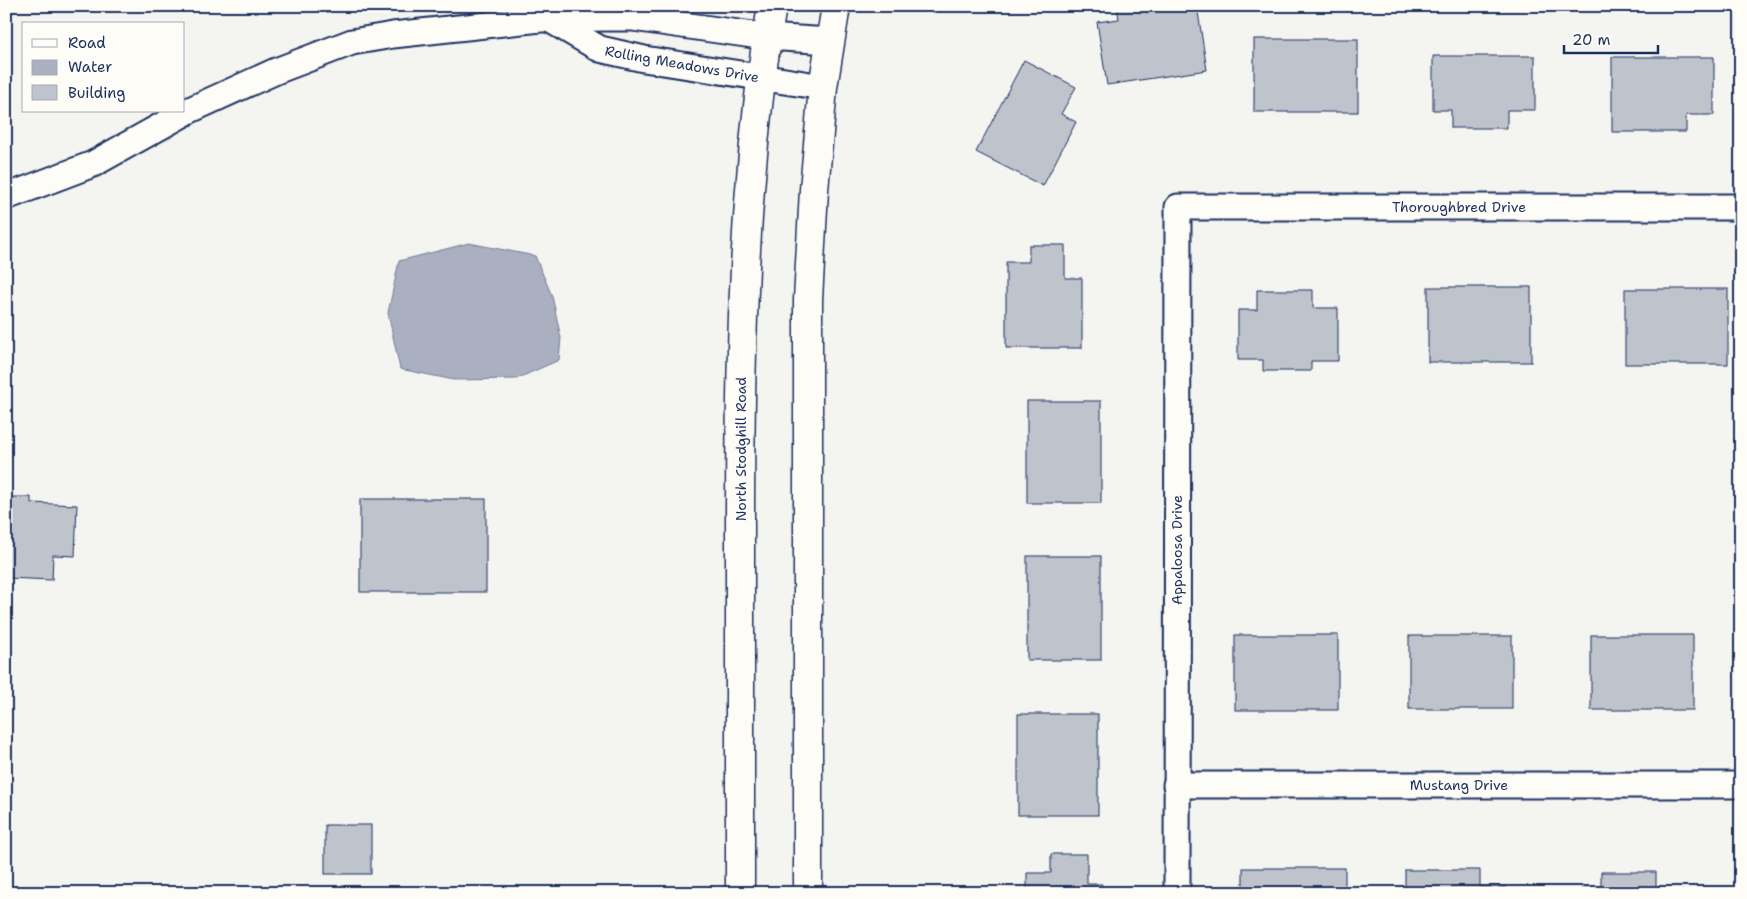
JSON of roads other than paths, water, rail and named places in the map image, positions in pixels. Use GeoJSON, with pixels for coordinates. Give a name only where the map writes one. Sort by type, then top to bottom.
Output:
{"type":"FeatureCollection","features":[{"type":"Feature","properties":{"kind":"main road","name":"North Stodghill Road"},"geometry":{"type":"LineString","coordinates":[[740,893],[740,381],[749,214],[761,78],[772,6]]}},
{"type":"Feature","properties":{"kind":"main road"},"geometry":{"type":"LineString","coordinates":[[808,893],[808,300],[814,190],[823,87],[836,6]]}},
{"type":"Feature","properties":{"kind":"street"},"geometry":{"type":"LineString","coordinates":[[6,196],[93,164],[190,110],[276,71],[352,42],[393,35],[549,19],[633,18],[767,37],[830,41]]}},
{"type":"Feature","properties":{"kind":"street","name":"Rolling Meadows Drive"},"geometry":{"type":"LineString","coordinates":[[549,19],[600,50],[644,59],[823,87]]}},
{"type":"Feature","properties":{"kind":"street","name":"Thoroughbred Drive"},"geometry":{"type":"LineString","coordinates":[[1178,207],[1741,207]]}},
{"type":"Feature","properties":{"kind":"street","name":"Appaloosa Drive"},"geometry":{"type":"LineString","coordinates":[[1177,893],[1178,207]]}},
{"type":"Feature","properties":{"kind":"street","name":"Mustang Drive"},"geometry":{"type":"LineString","coordinates":[[1176,785],[1741,785]]}},
{"type":"Feature","properties":{"kind":"water"},"geometry":{"type":"Polygon","coordinates":[[[469,243],[535,256],[552,296],[561,338],[559,360],[516,379],[454,380],[400,369],[388,313],[399,261],[469,243]]]}}]}
